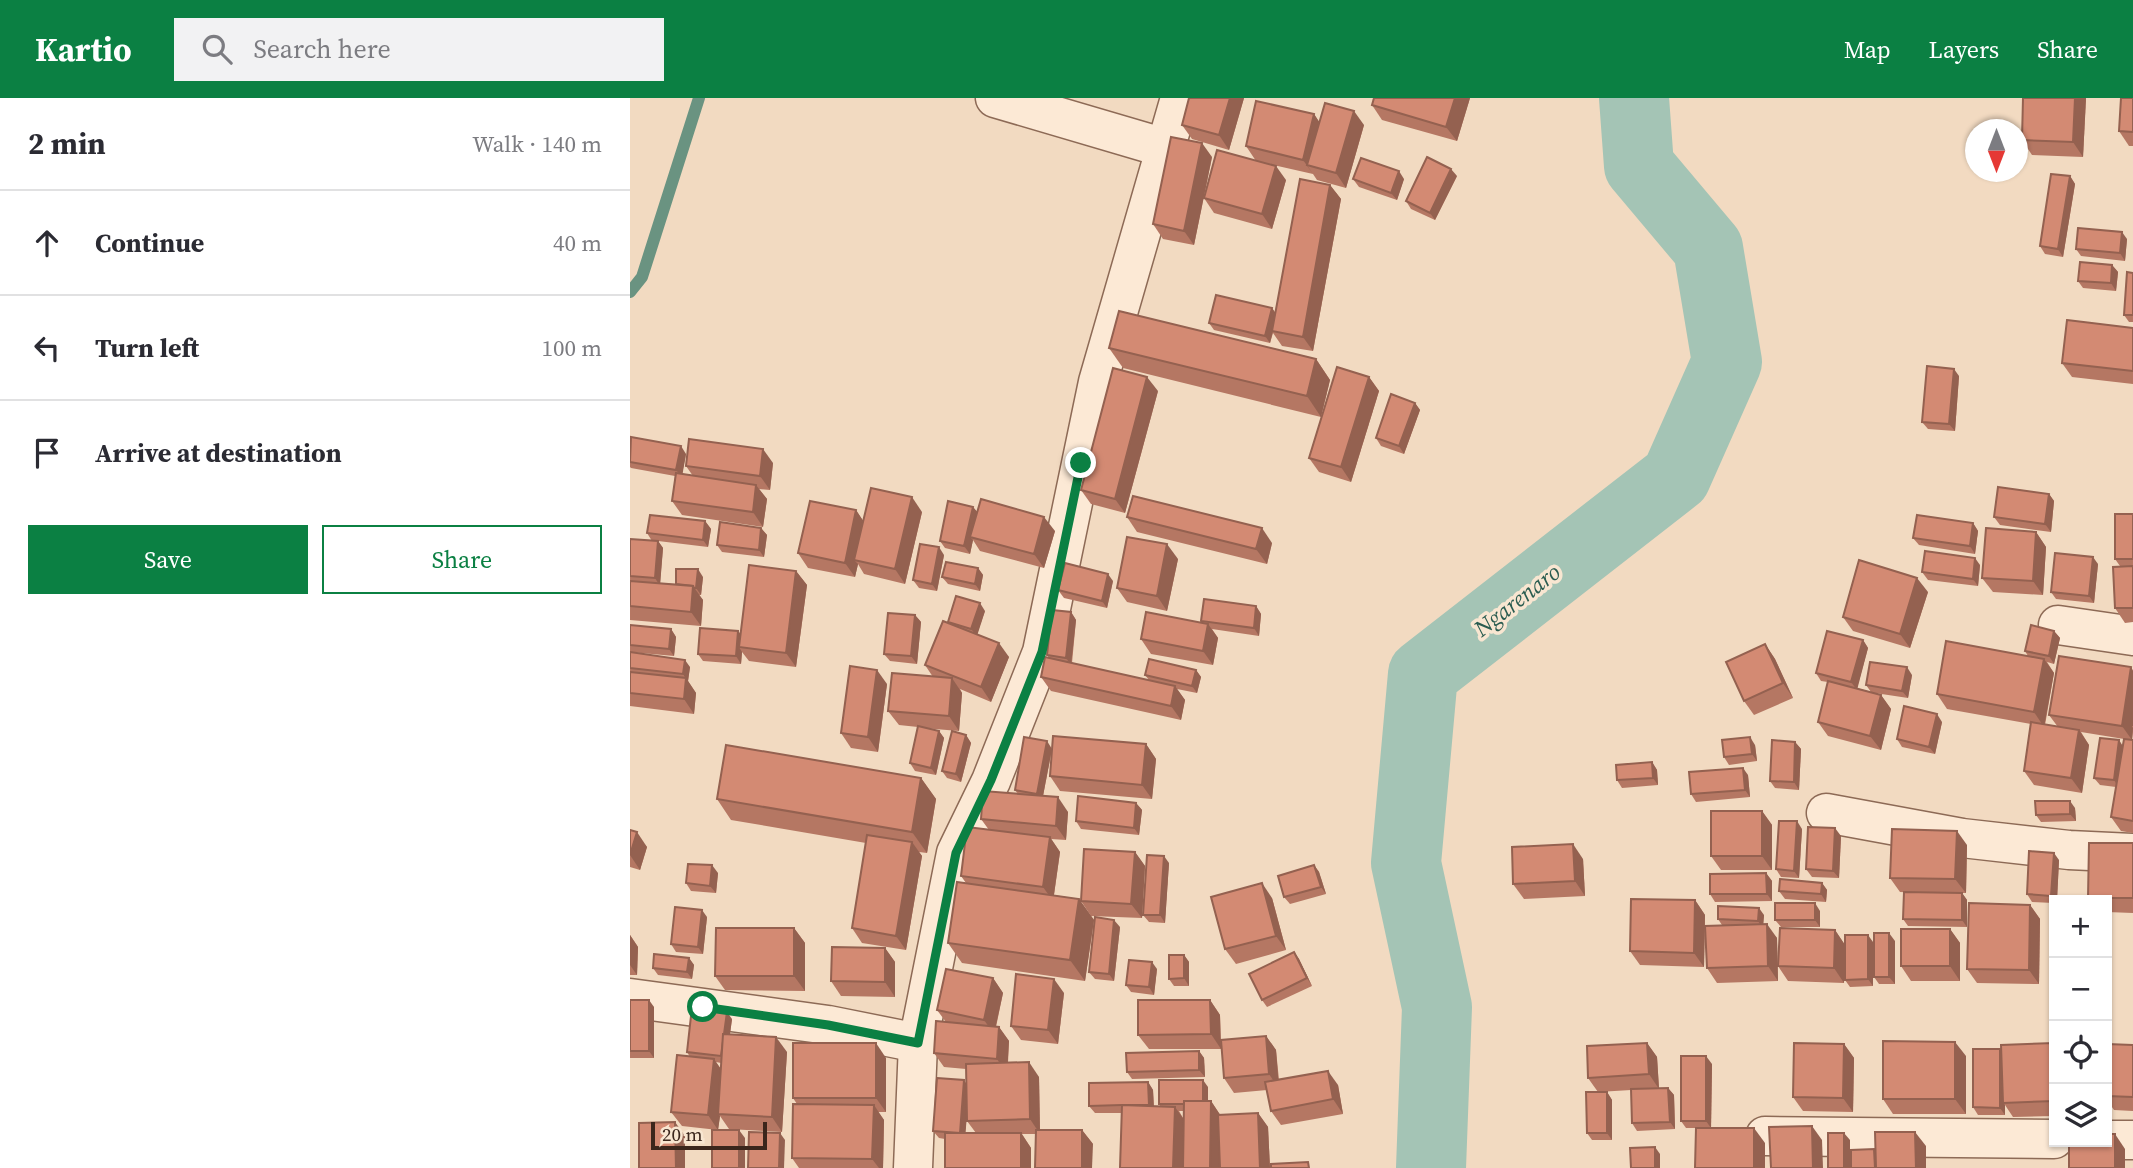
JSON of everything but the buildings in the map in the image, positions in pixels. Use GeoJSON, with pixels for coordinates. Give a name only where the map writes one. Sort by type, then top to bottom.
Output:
{"type":"FeatureCollection","features":[{"type":"Feature","properties":{"kind":"street"},"geometry":{"type":"LineString","coordinates":[[995,98],[1165,148]]}},
{"type":"Feature","properties":{"kind":"street"},"geometry":{"type":"LineString","coordinates":[[913,1168],[918,1043],[956,853],[991,780],[1042,652],[1098,382],[1180,98]]}},
{"type":"Feature","properties":{"kind":"street"},"geometry":{"type":"LineString","coordinates":[[2058,625],[2133,636]]}},
{"type":"Feature","properties":{"kind":"street"},"geometry":{"type":"LineString","coordinates":[[1826,813],[1962,838],[2069,850],[2133,853]]}},
{"type":"Feature","properties":{"kind":"street"},"geometry":{"type":"LineString","coordinates":[[630,998],[828,1025],[918,1043]]}},
{"type":"Feature","properties":{"kind":"street"},"geometry":{"type":"LineString","coordinates":[[1765,1136],[2049,1139]]}},
{"type":"Feature","properties":{"kind":"street"},"geometry":{"type":"LineString","coordinates":[[2112,1140],[2133,1140]]}},
{"type":"Feature","properties":{"kind":"waterway"},"geometry":{"type":"LineString","coordinates":[[630,292],[642,277],[699,98]]}},
{"type":"Feature","properties":{"kind":"waterway","name":"Ngarenaro"},"geometry":{"type":"LineString","coordinates":[[1431,1168],[1437,1007],[1406,863],[1423,674],[1676,477],[1727,362],[1708,248],[1639,166],[1634,98]]}},
{"type":"Feature","properties":{"kind":"route"},"geometry":{"type":"LineString","coordinates":[[703,1007],[828,1025],[918,1043],[956,853],[991,780],[1042,652],[1081,463]]}}]}
